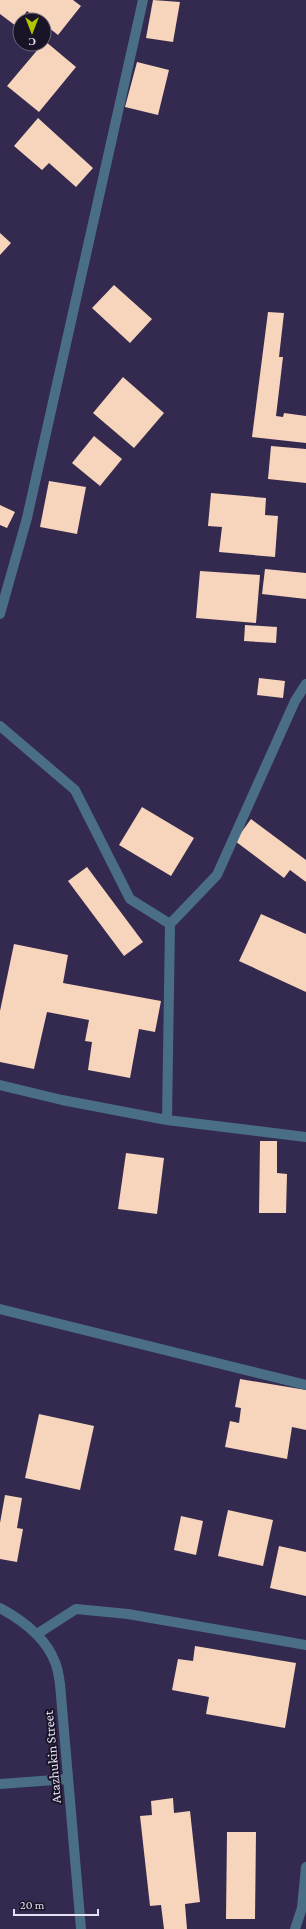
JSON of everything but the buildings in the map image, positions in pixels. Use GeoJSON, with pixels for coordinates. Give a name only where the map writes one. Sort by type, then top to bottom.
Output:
{"type":"FeatureCollection","features":[{"type":"Feature","properties":{"kind":"street"},"geometry":{"type":"LineString","coordinates":[[0,614],[27,518],[144,0]]}},
{"type":"Feature","properties":{"kind":"street"},"geometry":{"type":"LineString","coordinates":[[167,1120],[170,924],[217,875],[295,702],[306,684]]}},
{"type":"Feature","properties":{"kind":"street"},"geometry":{"type":"LineString","coordinates":[[0,726],[75,790],[130,899],[170,924]]}},
{"type":"Feature","properties":{"kind":"street"},"geometry":{"type":"LineString","coordinates":[[0,1085],[62,1100],[167,1120],[306,1137]]}},
{"type":"Feature","properties":{"kind":"street"},"geometry":{"type":"LineString","coordinates":[[0,1309],[306,1385]]}},
{"type":"Feature","properties":{"kind":"street","name":"Atazhukin Street"},"geometry":{"type":"LineString","coordinates":[[0,1608],[17,1618],[36,1634],[55,1662],[60,1684],[81,1929]]}},
{"type":"Feature","properties":{"kind":"street"},"geometry":{"type":"LineString","coordinates":[[36,1634],[76,1609],[128,1614],[306,1645]]}},
{"type":"Feature","properties":{"kind":"street"},"geometry":{"type":"LineString","coordinates":[[0,1784],[68,1779]]}},
{"type":"Feature","properties":{"kind":"street"},"geometry":{"type":"LineString","coordinates":[[295,1929],[302,1908],[306,1867]]}}]}
